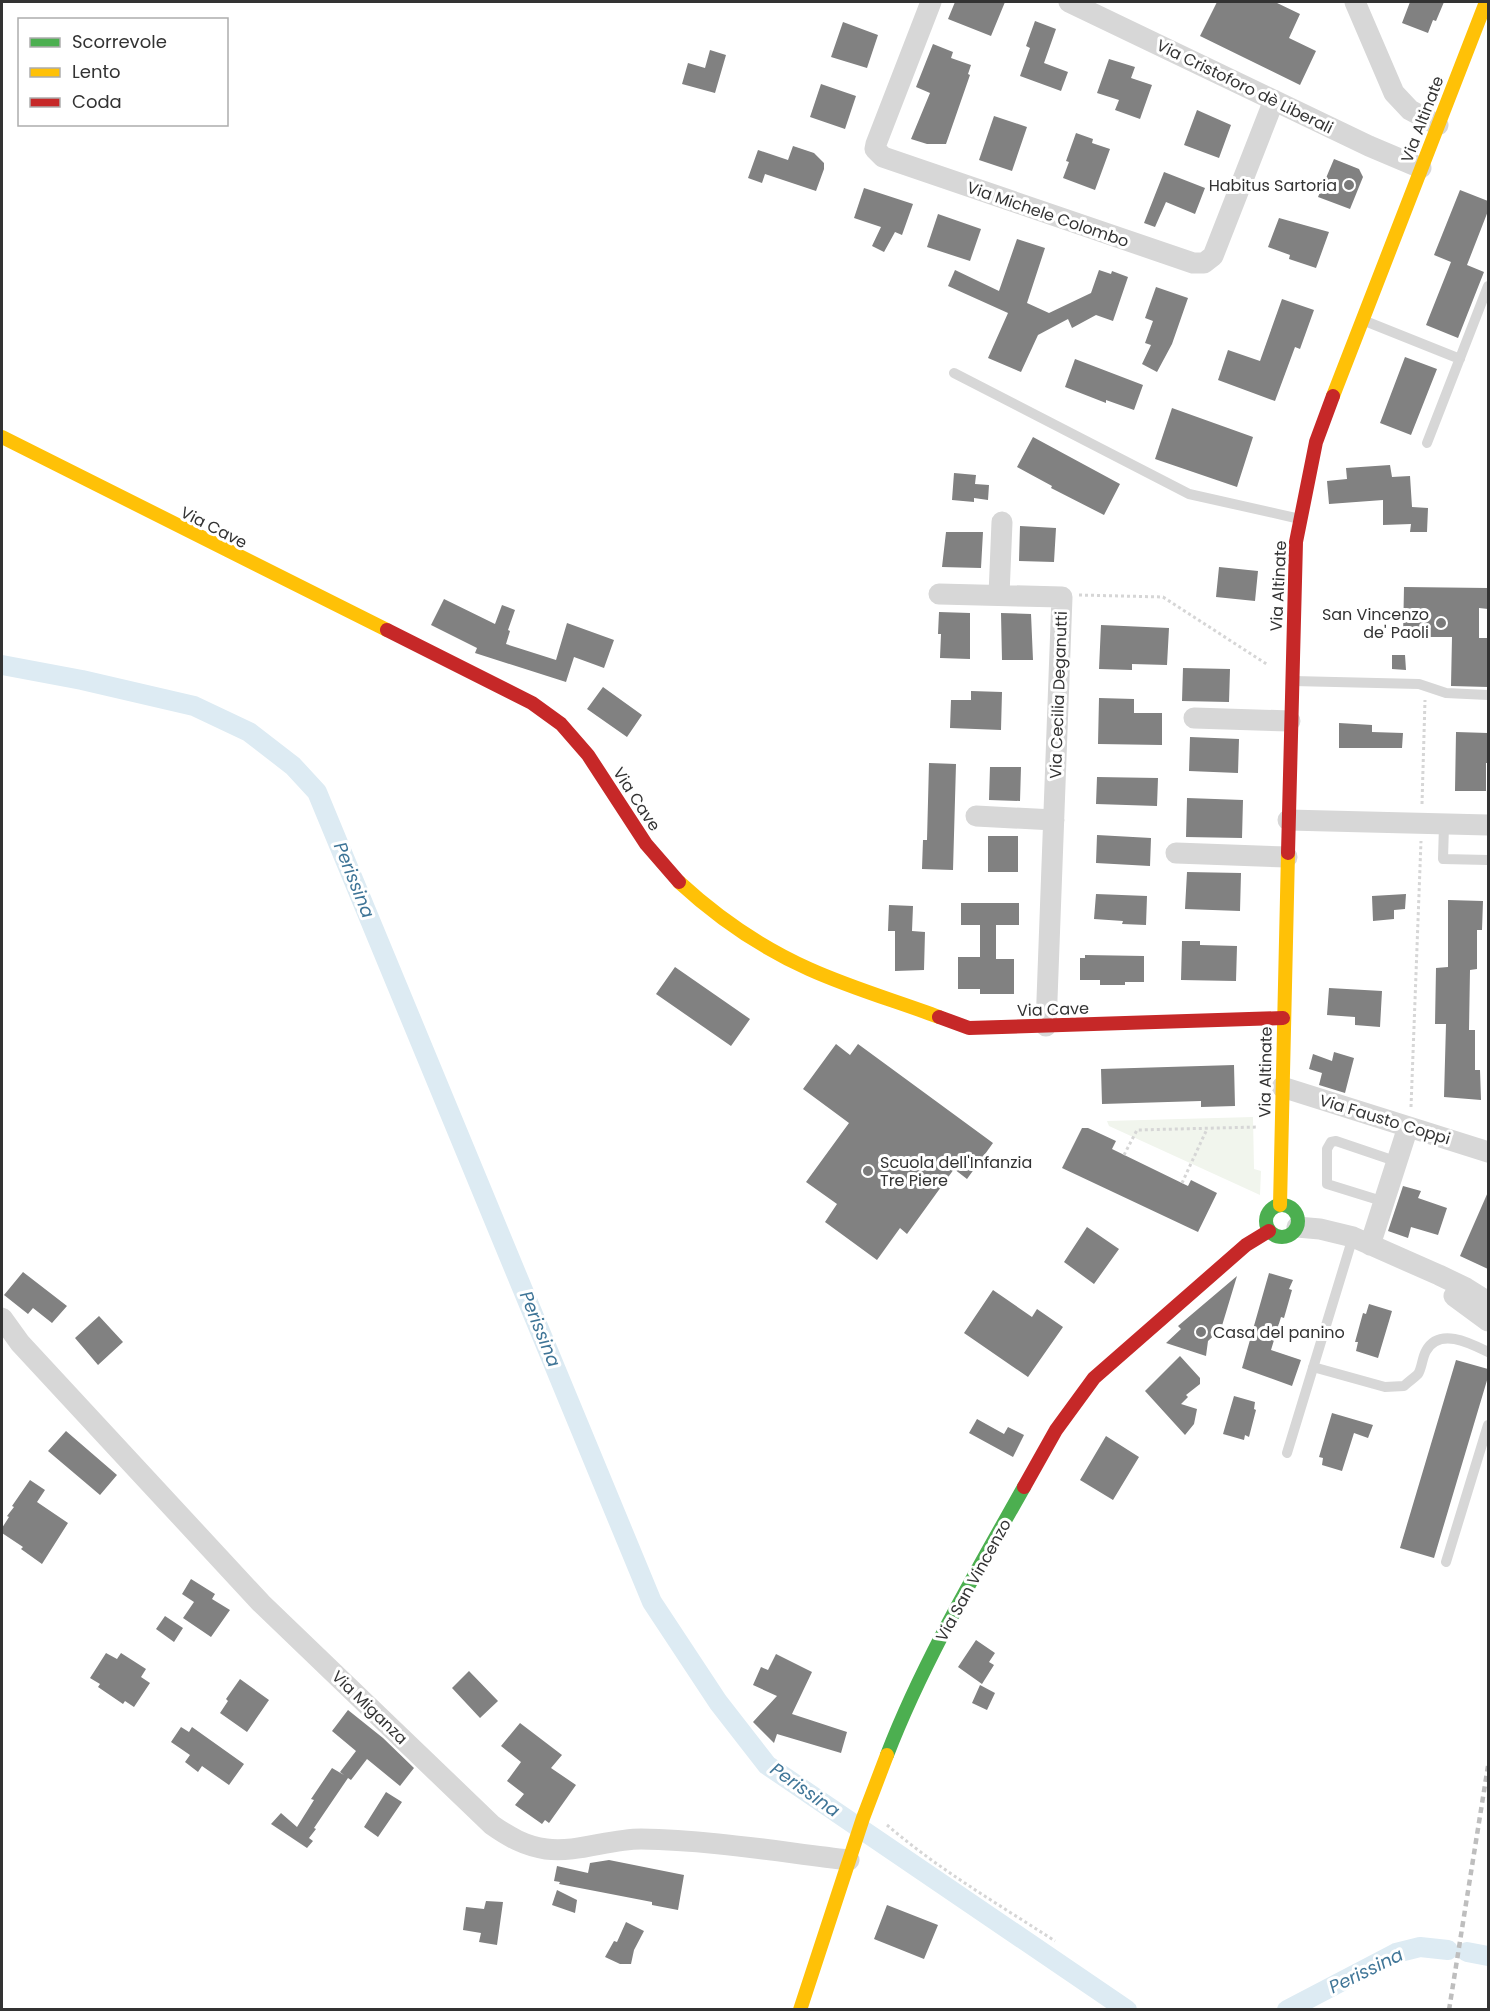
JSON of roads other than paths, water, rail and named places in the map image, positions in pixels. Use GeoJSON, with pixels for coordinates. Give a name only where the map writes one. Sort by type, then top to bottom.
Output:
{"type":"FeatureCollection","features":[{"type":"Feature","properties":{"kind":"street","name":"Via Michele Colombo"},"geometry":{"type":"LineString","coordinates":[[931,2],[876,144],[875,149],[878,154],[1192,263],[1204,263],[1213,256],[1274,100]]}},
{"type":"Feature","properties":{"kind":"street","name":"Via Cristoforo dè Liberali"},"geometry":{"type":"LineString","coordinates":[[1069,2],[1370,146],[1421,168]]}},
{"type":"Feature","properties":{"kind":"street"},"geometry":{"type":"LineString","coordinates":[[1355,2],[1394,93],[1410,110],[1438,125]]}},
{"type":"Feature","properties":{"kind":"street","name":"Via Altinate"},"geometry":{"type":"LineString","coordinates":[[1280,1205],[1294,571],[1300,519],[1316,442],[1486,2]]}},
{"type":"Feature","properties":{"kind":"street","name":"Via Cave"},"geometry":{"type":"LineString","coordinates":[[2,437],[532,703],[552,717],[578,742],[605,779],[647,845],[674,875],[730,922],[785,957],[809,969],[969,1028],[1283,1018]]}},
{"type":"Feature","properties":{"kind":"street"},"geometry":{"type":"LineString","coordinates":[[999,596],[1002,522]]}},
{"type":"Feature","properties":{"kind":"street","name":"Via Cecilia Deganutti"},"geometry":{"type":"LineString","coordinates":[[939,594],[1062,597],[1046,1026]]}},
{"type":"Feature","properties":{"kind":"street"},"geometry":{"type":"LineString","coordinates":[[1194,718],[1290,721]]}},
{"type":"Feature","properties":{"kind":"street"},"geometry":{"type":"LineString","coordinates":[[976,816],[1054,820]]}},
{"type":"Feature","properties":{"kind":"street"},"geometry":{"type":"LineString","coordinates":[[1288,820],[1488,825]]}},
{"type":"Feature","properties":{"kind":"street"},"geometry":{"type":"LineString","coordinates":[[1176,853],[1287,857]]}},
{"type":"Feature","properties":{"kind":"street","name":"Via Fausto Coppi"},"geometry":{"type":"LineString","coordinates":[[1282,1087],[1488,1152]]}},
{"type":"Feature","properties":{"kind":"street"},"geometry":{"type":"LineString","coordinates":[[1362,1241],[1385,1202],[1408,1126]]}},
{"type":"Feature","properties":{"kind":"street"},"geometry":{"type":"LineString","coordinates":[[1280,1205],[1291,1208],[1298,1216],[1297,1227],[1291,1235],[1282,1237],[1273,1234],[1269,1231],[1267,1215],[1280,1205]]}},
{"type":"Feature","properties":{"kind":"street"},"geometry":{"type":"LineString","coordinates":[[1297,1227],[1320,1229],[1362,1241],[1439,1275],[1488,1302]]}},
{"type":"Feature","properties":{"kind":"street","name":"Via San Vincenzo"},"geometry":{"type":"LineString","coordinates":[[800,2010],[865,1813],[897,1729],[956,1608],[1056,1430],[1094,1378],[1115,1358],[1246,1245],[1269,1231]]}},
{"type":"Feature","properties":{"kind":"street"},"geometry":{"type":"LineString","coordinates":[[1391,1255],[1462,1301],[1488,1322]]}},
{"type":"Feature","properties":{"kind":"street","name":"Via Miganza"},"geometry":{"type":"LineString","coordinates":[[2,1318],[20,1343],[261,1604],[484,1817],[511,1838],[547,1849],[565,1849],[633,1839],[667,1839],[852,1852]]}},
{"type":"Feature","properties":{"kind":"lane"},"geometry":{"type":"LineString","coordinates":[[1427,443],[1488,286]]}},
{"type":"Feature","properties":{"kind":"lane"},"geometry":{"type":"LineString","coordinates":[[1362,320],[1460,359]]}},
{"type":"Feature","properties":{"kind":"lane"},"geometry":{"type":"LineString","coordinates":[[954,372],[1189,495],[1300,519]]}},
{"type":"Feature","properties":{"kind":"lane"},"geometry":{"type":"LineString","coordinates":[[1291,681],[1419,684],[1446,693],[1488,695]]}},
{"type":"Feature","properties":{"kind":"lane"},"geometry":{"type":"LineString","coordinates":[[1444,825],[1443,859],[1488,860]]}},
{"type":"Feature","properties":{"kind":"lane"},"geometry":{"type":"LineString","coordinates":[[1385,1202],[1327,1185],[1327,1149],[1331,1142],[1336,1141],[1398,1162]]}},
{"type":"Feature","properties":{"kind":"lane"},"geometry":{"type":"LineString","coordinates":[[1287,1453],[1313,1367],[1362,1241]]}},
{"type":"Feature","properties":{"kind":"lane"},"geometry":{"type":"LineString","coordinates":[[1313,1367],[1385,1387],[1404,1386],[1419,1373],[1425,1352],[1432,1342],[1443,1338],[1459,1340],[1488,1352]]}},
{"type":"Feature","properties":{"kind":"lane"},"geometry":{"type":"LineString","coordinates":[[1446,1562],[1488,1425]]}},
{"type":"Feature","properties":{"kind":"waterway","name":"Perissina"},"geometry":{"type":"LineString","coordinates":[[2,665],[82,680],[194,706],[249,732],[293,766],[317,792],[652,1602],[718,1702],[767,1765],[1127,2010]]}},
{"type":"Feature","properties":{"kind":"waterway","name":"Perissina"},"geometry":{"type":"LineString","coordinates":[[1287,2010],[1396,1953],[1420,1947],[1448,1950]]}},
{"type":"Feature","properties":{"kind":"waterway","name":"Perissina"},"geometry":{"type":"LineString","coordinates":[[1467,1952],[1488,1956]]}},
{"type":"Feature","properties":{"kind":"railway"},"geometry":{"type":"LineString","coordinates":[[1449,2010],[1488,1766]]}},
{"type":"Feature","properties":{"kind":"place","name":"Habitus Sartoria"},"geometry":{"type":"Point","coordinates":[1349,185]}},
{"type":"Feature","properties":{"kind":"place","name":"San Vincenzo de' Paoli"},"geometry":{"type":"Point","coordinates":[1441,623]}},
{"type":"Feature","properties":{"kind":"place","name":"Scuola dell'Infanzia Tre Piere"},"geometry":{"type":"Point","coordinates":[868,1171]}},
{"type":"Feature","properties":{"kind":"place","name":"Casa del panino"},"geometry":{"type":"Point","coordinates":[1201,1332]}}]}
